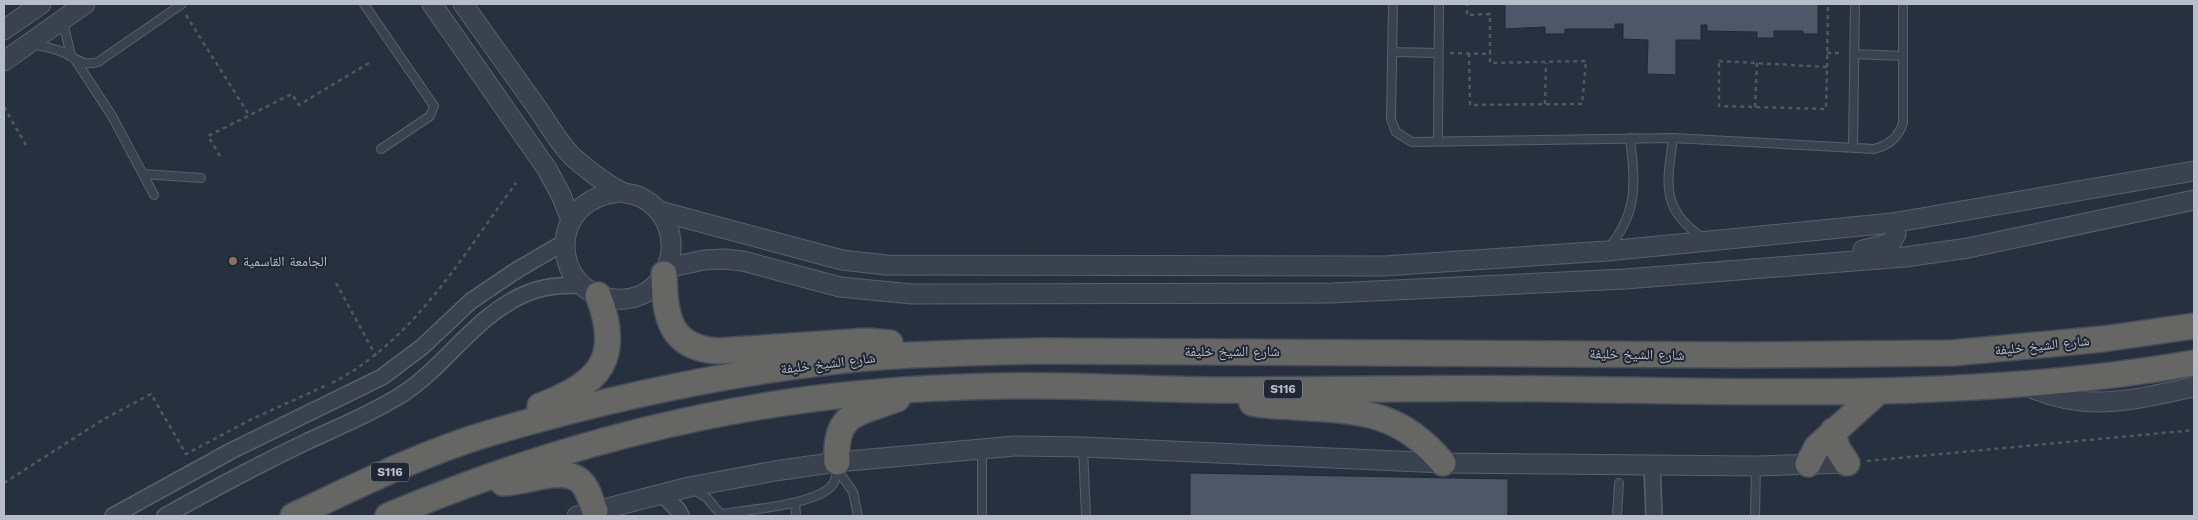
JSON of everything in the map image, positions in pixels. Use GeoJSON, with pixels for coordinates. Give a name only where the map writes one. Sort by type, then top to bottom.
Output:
{"type":"FeatureCollection","features":[{"type":"Feature","properties":{"kind":"highway"},"geometry":{"type":"LineString","coordinates":[[666,271],[665,306],[672,327],[687,342],[706,350],[867,341],[885,342],[939,353]]}},
{"type":"Feature","properties":{"kind":"highway"},"geometry":{"type":"LineString","coordinates":[[489,434],[521,413],[570,394],[586,384],[598,370],[606,352],[608,333],[605,314],[590,290]]}},
{"type":"Feature","properties":{"kind":"highway","name":"شارع الشيخ خليفة"},"geometry":{"type":"LineString","coordinates":[[293,516],[386,474],[489,434],[622,399],[736,376],[830,362],[939,353],[1051,351],[1742,355],[1952,354],[2094,340],[2194,326]]}},
{"type":"Feature","properties":{"kind":"highway","name":"S116"},"geometry":{"type":"LineString","coordinates":[[388,516],[537,460],[586,445],[685,421],[811,399],[923,389],[1006,386],[1223,390],[1424,387],[1878,392],[2094,378],[2194,363]]}},
{"type":"Feature","properties":{"kind":"highway"},"geometry":{"type":"LineString","coordinates":[[837,466],[836,438],[844,423],[851,417],[923,389]]}},
{"type":"Feature","properties":{"kind":"highway"},"geometry":{"type":"LineString","coordinates":[[1223,390],[1255,404],[1345,411],[1381,417],[1413,434],[1428,445],[1443,463]]}},
{"type":"Feature","properties":{"kind":"highway"},"geometry":{"type":"LineString","coordinates":[[1808,464],[1814,451],[1833,431],[1878,392]]}},
{"type":"Feature","properties":{"kind":"highway"},"geometry":{"type":"LineString","coordinates":[[1833,431],[1837,448],[1847,463]]}},
{"type":"Feature","properties":{"kind":"highway"},"geometry":{"type":"LineString","coordinates":[[483,481],[512,483],[562,474],[570,475],[583,484],[586,514]]}},
{"type":"Feature","properties":{"kind":"street"},"geometry":{"type":"LineString","coordinates":[[4,30],[41,4]]}},
{"type":"Feature","properties":{"kind":"street"},"geometry":{"type":"LineString","coordinates":[[4,61],[85,4]]}},
{"type":"Feature","properties":{"kind":"street"},"geometry":{"type":"LineString","coordinates":[[432,4],[547,169],[561,195],[571,220]]}},
{"type":"Feature","properties":{"kind":"street"},"geometry":{"type":"LineString","coordinates":[[165,516],[244,473],[402,394],[435,369],[480,325],[522,295],[541,288],[562,284],[590,290],[612,299],[635,297],[654,286],[666,271],[671,253],[671,238],[667,224],[658,211],[642,198],[621,192],[570,154],[464,4]]}},
{"type":"Feature","properties":{"kind":"street"},"geometry":{"type":"LineString","coordinates":[[658,211],[842,260],[886,265],[1383,266],[1607,251],[1892,223],[2194,171]]}},
{"type":"Feature","properties":{"kind":"street"},"geometry":{"type":"LineString","coordinates":[[590,290],[572,273],[566,258],[565,242],[571,220],[580,208],[592,199],[606,194],[621,192]]}},
{"type":"Feature","properties":{"kind":"street"},"geometry":{"type":"LineString","coordinates":[[666,271],[704,260],[724,259],[743,261],[840,287],[904,294],[1332,293],[1625,279],[1905,257],[1968,248],[2194,200]]}},
{"type":"Feature","properties":{"kind":"street"},"geometry":{"type":"LineString","coordinates":[[1806,265],[1836,255],[1886,246],[1894,239],[1895,228],[1892,223]]}},
{"type":"Feature","properties":{"kind":"street"},"geometry":{"type":"LineString","coordinates":[[113,516],[231,451],[382,377],[422,347],[471,302],[517,270],[565,242]]}},
{"type":"Feature","properties":{"kind":"street"},"geometry":{"type":"LineString","coordinates":[[1332,293],[1326,286],[1326,282],[1331,278],[1383,266]]}},
{"type":"Feature","properties":{"kind":"street"},"geometry":{"type":"LineString","coordinates":[[2024,384],[2067,400],[2098,404],[2128,401],[2194,387]]}},
{"type":"Feature","properties":{"kind":"street"},"geometry":{"type":"LineString","coordinates":[[586,514],[688,487],[775,471],[837,466],[982,448],[1083,447],[1443,463],[1756,466],[1847,463]]}},
{"type":"Feature","properties":{"kind":"street"},"geometry":{"type":"LineString","coordinates":[[1652,464],[1654,516]]}},
{"type":"Feature","properties":{"kind":"street"},"geometry":{"type":"LineString","coordinates":[[662,494],[678,510],[681,516]]}},
{"type":"Feature","properties":{"kind":"lane"},"geometry":{"type":"LineString","coordinates":[[28,44],[50,48],[91,64],[98,62],[181,4]]}},
{"type":"Feature","properties":{"kind":"lane"},"geometry":{"type":"LineString","coordinates":[[364,4],[434,106],[430,116],[381,150]]}},
{"type":"Feature","properties":{"kind":"lane"},"geometry":{"type":"LineString","coordinates":[[1393,4],[1393,126],[1406,140],[1438,142],[1673,138],[1853,148],[1882,147],[1896,138],[1903,123],[1903,4]]}},
{"type":"Feature","properties":{"kind":"lane"},"geometry":{"type":"LineString","coordinates":[[1438,142],[1439,4]]}},
{"type":"Feature","properties":{"kind":"lane"},"geometry":{"type":"LineString","coordinates":[[1853,148],[1855,4]]}},
{"type":"Feature","properties":{"kind":"lane"},"geometry":{"type":"LineString","coordinates":[[62,20],[74,58],[112,116],[154,195]]}},
{"type":"Feature","properties":{"kind":"lane"},"geometry":{"type":"LineString","coordinates":[[1393,52],[1438,53]]}},
{"type":"Feature","properties":{"kind":"lane"},"geometry":{"type":"LineString","coordinates":[[1854,54],[1902,56]]}},
{"type":"Feature","properties":{"kind":"lane"},"geometry":{"type":"LineString","coordinates":[[1607,251],[1626,223],[1632,205],[1635,184],[1630,138]]}},
{"type":"Feature","properties":{"kind":"lane"},"geometry":{"type":"LineString","coordinates":[[1673,138],[1667,183],[1668,198],[1683,224],[1709,242]]}},
{"type":"Feature","properties":{"kind":"lane"},"geometry":{"type":"LineString","coordinates":[[144,174],[201,178]]}},
{"type":"Feature","properties":{"kind":"lane"},"geometry":{"type":"LineString","coordinates":[[1083,447],[1086,516]]}},
{"type":"Feature","properties":{"kind":"lane"},"geometry":{"type":"LineString","coordinates":[[982,448],[982,516]]}},
{"type":"Feature","properties":{"kind":"lane"},"geometry":{"type":"LineString","coordinates":[[688,487],[707,498],[722,515],[795,503],[829,489],[836,480],[837,466]]}},
{"type":"Feature","properties":{"kind":"lane"},"geometry":{"type":"LineString","coordinates":[[837,466],[852,492],[858,516]]}},
{"type":"Feature","properties":{"kind":"lane"},"geometry":{"type":"LineString","coordinates":[[1755,516],[1756,466]]}},
{"type":"Feature","properties":{"kind":"lane"},"geometry":{"type":"LineString","coordinates":[[1617,516],[1618,483]]}},
{"type":"Feature","properties":{"kind":"lane"},"geometry":{"type":"LineString","coordinates":[[795,503],[796,516]]}},
{"type":"Feature","properties":{"kind":"path"},"geometry":{"type":"LineString","coordinates":[[181,4],[249,115]]}},
{"type":"Feature","properties":{"kind":"path"},"geometry":{"type":"LineString","coordinates":[[1467,4],[1467,15],[1490,14],[1490,64],[1586,61],[1582,104],[1470,105],[1469,53]]}},
{"type":"Feature","properties":{"kind":"path"},"geometry":{"type":"LineString","coordinates":[[1827,67],[1719,61],[1719,106],[1826,109],[1827,67],[1828,4]]}},
{"type":"Feature","properties":{"kind":"path"},"geometry":{"type":"LineString","coordinates":[[1827,52],[1854,54]]}},
{"type":"Feature","properties":{"kind":"path"},"geometry":{"type":"LineString","coordinates":[[1438,53],[1490,54]]}},
{"type":"Feature","properties":{"kind":"path"},"geometry":{"type":"LineString","coordinates":[[1545,104],[1546,63]]}},
{"type":"Feature","properties":{"kind":"path"},"geometry":{"type":"LineString","coordinates":[[1755,106],[1757,63]]}},
{"type":"Feature","properties":{"kind":"path"},"geometry":{"type":"LineString","coordinates":[[220,156],[208,136],[292,94],[299,105],[369,64]]}},
{"type":"Feature","properties":{"kind":"path"},"geometry":{"type":"LineString","coordinates":[[4,107],[26,145]]}},
{"type":"Feature","properties":{"kind":"path"},"geometry":{"type":"LineString","coordinates":[[4,483],[104,419],[151,394],[186,454],[250,420],[328,385],[376,356],[420,314],[516,183]]}},
{"type":"Feature","properties":{"kind":"path"},"geometry":{"type":"LineString","coordinates":[[336,283],[376,356]]}},
{"type":"Feature","properties":{"kind":"path"},"geometry":{"type":"LineString","coordinates":[[1847,463],[2194,430]]}},
{"type":"Feature","properties":{"kind":"building"},"geometry":{"type":"Polygon","coordinates":[[[1505,4],[1818,4],[1818,34],[1803,34],[1803,31],[1774,31],[1774,38],[1757,38],[1757,32],[1707,31],[1707,25],[1701,25],[1701,40],[1676,40],[1676,75],[1647,74],[1648,40],[1623,39],[1623,24],[1615,24],[1615,29],[1565,29],[1565,34],[1545,34],[1545,27],[1505,29],[1505,4]]]}},
{"type":"Feature","properties":{"kind":"building"},"geometry":{"type":"Polygon","coordinates":[[[1190,473],[1508,479],[1508,516],[1190,516],[1190,473]]]}},
{"type":"Feature","properties":{"kind":"place","name":"الجامعة القاسمية"},"geometry":{"type":"Point","coordinates":[233,261]}}]}
